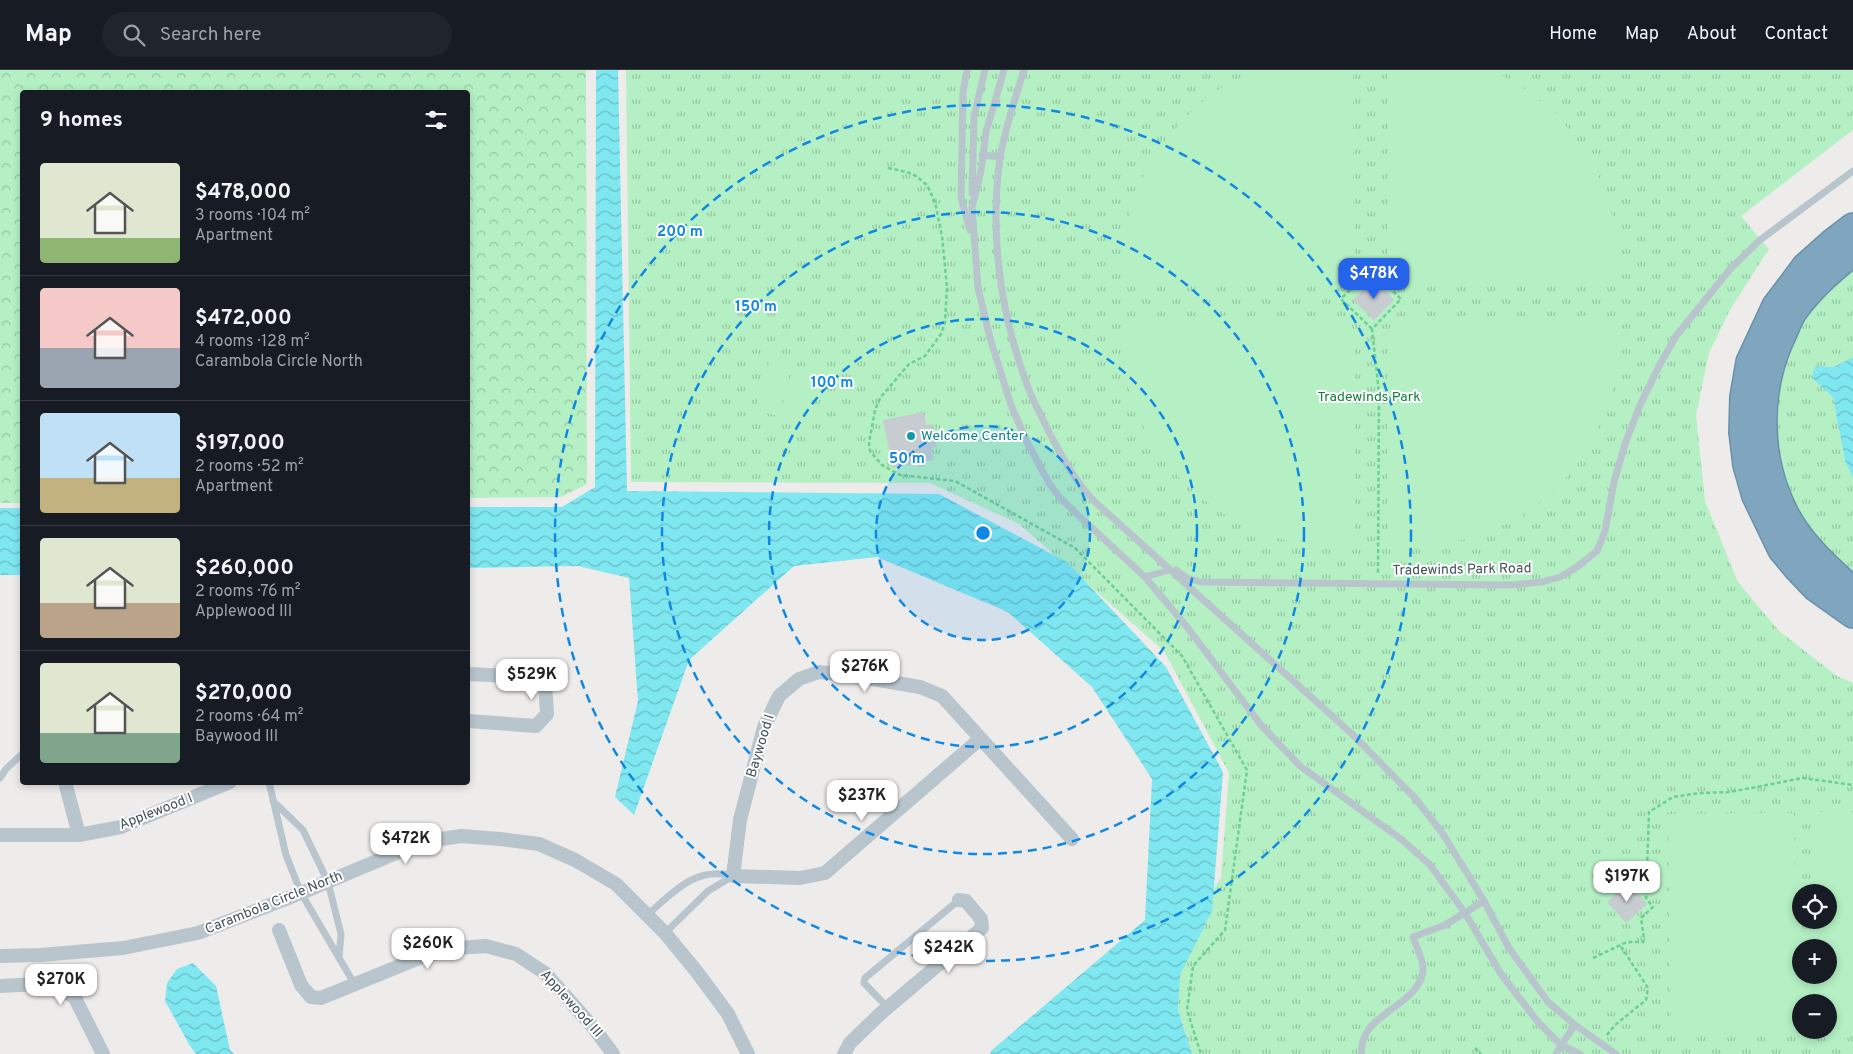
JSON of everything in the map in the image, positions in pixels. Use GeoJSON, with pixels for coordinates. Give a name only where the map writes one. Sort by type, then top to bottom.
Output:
{"type":"FeatureCollection","features":[{"type":"Feature","properties":{"kind":"highway"},"geometry":{"type":"LineString","coordinates":[[1853,226],[1805,266],[1775,306],[1749,362],[1743,398],[1742,432],[1746,465],[1755,496],[1781,550],[1816,588],[1853,615]]}},
{"type":"Feature","properties":{"kind":"highway"},"geometry":{"type":"LineString","coordinates":[[1853,253],[1824,277],[1793,313],[1775,352],[1766,392],[1764,428],[1767,463],[1782,507],[1804,542],[1853,590]]}},
{"type":"Feature","properties":{"kind":"street","name":"Baywood I"},"geometry":{"type":"LineString","coordinates":[[733,876],[740,820],[764,727],[779,696],[799,679],[819,672],[920,687],[942,696],[1072,839]]}},
{"type":"Feature","properties":{"kind":"street"},"geometry":{"type":"LineString","coordinates":[[470,674],[531,677],[545,682],[547,714],[536,726],[470,721]]}},
{"type":"Feature","properties":{"kind":"street"},"geometry":{"type":"LineString","coordinates":[[733,876],[800,878],[825,873],[980,739]]}},
{"type":"Feature","properties":{"kind":"street"},"geometry":{"type":"LineString","coordinates":[[66,785],[80,835]]}},
{"type":"Feature","properties":{"kind":"street","name":"Applewood I"},"geometry":{"type":"LineString","coordinates":[[0,835],[80,835],[121,827],[223,785]]}},
{"type":"Feature","properties":{"kind":"street","name":"Carambola Circle North"},"geometry":{"type":"LineString","coordinates":[[0,956],[40,955],[123,948],[198,933],[301,893],[422,842],[461,836],[540,844],[575,860],[616,884],[647,914],[665,933],[728,1014],[748,1054]]}},
{"type":"Feature","properties":{"kind":"street"},"geometry":{"type":"LineString","coordinates":[[844,1054],[850,1043],[888,1008],[982,928],[981,919],[966,901],[959,900]]}},
{"type":"Feature","properties":{"kind":"street","name":"Applewood III"},"geometry":{"type":"LineString","coordinates":[[279,930],[301,985],[311,997],[321,998],[424,956],[458,948],[486,946],[516,954],[545,973],[593,1027],[613,1054]]}},
{"type":"Feature","properties":{"kind":"street"},"geometry":{"type":"LineString","coordinates":[[0,986],[40,984],[60,988],[75,998],[103,1054]]}},
{"type":"Feature","properties":{"kind":"lane"},"geometry":{"type":"LineString","coordinates":[[967,70],[963,92],[961,198],[974,244]]}},
{"type":"Feature","properties":{"kind":"lane"},"geometry":{"type":"LineString","coordinates":[[986,70],[974,116],[972,207],[978,288],[990,338],[1011,405],[1027,442],[1049,483],[1060,498],[1145,577],[1187,627],[1261,726],[1300,766],[1401,839],[1430,866],[1465,913],[1501,974],[1538,1022],[1561,1045],[1580,1054]]}},
{"type":"Feature","properties":{"kind":"lane"},"geometry":{"type":"LineString","coordinates":[[972,207],[981,171],[986,132],[1004,70]]}},
{"type":"Feature","properties":{"kind":"lane","name":"Tradewinds Park Road"},"geometry":{"type":"LineString","coordinates":[[1024,70],[1000,157],[996,202],[996,242],[1011,333],[1029,391],[1065,463],[1080,486],[1094,501],[1351,733],[1415,798],[1443,834],[1509,948],[1533,983],[1548,1002],[1575,1025],[1616,1054]]}},
{"type":"Feature","properties":{"kind":"lane"},"geometry":{"type":"LineString","coordinates":[[982,155],[1000,157]]}},
{"type":"Feature","properties":{"kind":"lane","name":"Tradewinds Park Road"},"geometry":{"type":"LineString","coordinates":[[1152,554],[1187,578],[1201,582],[1511,585],[1542,582],[1560,577],[1577,567],[1597,551],[1605,531],[1614,482],[1626,441],[1645,394],[1676,336],[1726,274],[1760,240],[1853,171]]}},
{"type":"Feature","properties":{"kind":"lane"},"geometry":{"type":"LineString","coordinates":[[1145,577],[1169,570]]}},
{"type":"Feature","properties":{"kind":"lane"},"geometry":{"type":"LineString","coordinates":[[0,778],[6,769],[20,756]]}},
{"type":"Feature","properties":{"kind":"lane"},"geometry":{"type":"LineString","coordinates":[[270,785],[286,854],[301,893],[355,985]]}},
{"type":"Feature","properties":{"kind":"lane"},"geometry":{"type":"LineString","coordinates":[[273,801],[302,830],[328,882],[341,934],[339,958]]}},
{"type":"Feature","properties":{"kind":"lane"},"geometry":{"type":"LineString","coordinates":[[647,914],[685,882],[702,875],[719,872],[733,876]]}},
{"type":"Feature","properties":{"kind":"lane"},"geometry":{"type":"LineString","coordinates":[[665,933],[708,891],[733,876]]}},
{"type":"Feature","properties":{"kind":"lane"},"geometry":{"type":"LineString","coordinates":[[888,1008],[864,983],[864,978],[959,900]]}},
{"type":"Feature","properties":{"kind":"lane"},"geometry":{"type":"LineString","coordinates":[[1361,1054],[1362,1043],[1367,1031],[1412,992],[1420,980],[1423,964],[1413,937],[1445,925],[1484,902]]}},
{"type":"Feature","properties":{"kind":"lane"},"geometry":{"type":"LineString","coordinates":[[1556,1054],[1575,1025]]}},
{"type":"Feature","properties":{"kind":"path"},"geometry":{"type":"LineString","coordinates":[[888,168],[916,176],[927,185],[935,202],[942,236],[947,287],[945,323],[941,334],[925,356],[909,364],[880,398],[875,410],[869,442],[870,451],[882,465],[900,475],[955,481],[1075,548],[1182,656],[1247,770],[1226,930],[1193,966],[1187,1010],[1201,1054]]}},
{"type":"Feature","properties":{"kind":"path"},"geometry":{"type":"LineString","coordinates":[[1372,329],[1401,299],[1370,269],[1341,299],[1372,329],[1379,393],[1378,584]]}},
{"type":"Feature","properties":{"kind":"path"},"geometry":{"type":"LineString","coordinates":[[1593,958],[1627,942],[1643,942],[1641,918],[1653,907],[1646,898],[1649,812],[1673,797],[1700,793],[1730,792],[1803,778],[1853,785]]}},
{"type":"Feature","properties":{"kind":"path"},"geometry":{"type":"LineString","coordinates":[[1597,1041],[1606,1036],[1615,1025],[1646,1000],[1648,988],[1620,945]]}},
{"type":"Feature","properties":{"kind":"path"},"geometry":{"type":"LineString","coordinates":[[1475,1048],[1481,1054]]}},
{"type":"Feature","properties":{"kind":"green space"},"geometry":{"type":"Polygon","coordinates":[[[0,70],[586,70],[587,484],[561,497],[470,498],[470,90],[20,90],[20,503],[0,503],[0,70]]]}},
{"type":"Feature","properties":{"kind":"green space","name":"Tradewinds Park"},"geometry":{"type":"Polygon","coordinates":[[[626,70],[1853,70],[1853,130],[1741,216],[1769,249],[1731,308],[1709,353],[1696,415],[1705,501],[1738,582],[1779,631],[1837,676],[1853,683],[1853,1054],[1192,1054],[1178,1010],[1174,980],[1188,932],[1221,877],[1229,773],[1164,651],[1019,524],[930,483],[631,482],[626,70]]]}},
{"type":"Feature","properties":{"kind":"green space"},"geometry":{"type":"Polygon","coordinates":[[[1255,70],[1353,70],[1354,268],[1339,283],[1122,284],[1123,244],[1129,216],[1145,173],[1157,153],[1186,117],[1203,101],[1225,85],[1255,70]]]}},
{"type":"Feature","properties":{"kind":"green space"},"geometry":{"type":"Polygon","coordinates":[[[1387,70],[1491,70],[1520,85],[1556,114],[1585,150],[1606,191],[1617,236],[1618,283],[1401,283],[1388,269],[1387,70]]]}},
{"type":"Feature","properties":{"kind":"green space"},"geometry":{"type":"Polygon","coordinates":[[[1853,258],[1853,357],[1834,367],[1816,366],[1833,397],[1845,461],[1853,478],[1853,582],[1818,553],[1767,446],[1784,342],[1853,258]]]}},
{"type":"Feature","properties":{"kind":"green space"},"geometry":{"type":"Polygon","coordinates":[[[1340,316],[1355,331],[1355,547],[1298,543],[1276,538],[1244,525],[1221,512],[1200,496],[1181,479],[1149,437],[1128,389],[1122,352],[1121,317],[1340,316]]]}},
{"type":"Feature","properties":{"kind":"green space"},"geometry":{"type":"Polygon","coordinates":[[[1402,316],[1617,316],[1618,362],[1608,408],[1588,450],[1559,487],[1522,516],[1480,536],[1434,546],[1387,546],[1387,331],[1402,316]]]}},
{"type":"Feature","properties":{"kind":"green space"},"geometry":{"type":"Polygon","coordinates":[[[770,360],[792,366],[778,416],[755,410],[770,360]]]}},
{"type":"Feature","properties":{"kind":"green space"},"geometry":{"type":"Polygon","coordinates":[[[794,366],[817,373],[802,424],[779,417],[794,366]]]}},
{"type":"Feature","properties":{"kind":"green space"},"geometry":{"type":"Polygon","coordinates":[[[1815,812],[1853,812],[1853,1028],[1837,1029],[1837,994],[1817,994],[1817,984],[1837,984],[1837,939],[1817,939],[1816,929],[1837,929],[1837,884],[1816,884],[1815,812]]]}},
{"type":"Feature","properties":{"kind":"green space"},"geometry":{"type":"Polygon","coordinates":[[[1794,813],[1795,884],[1792,884],[1792,929],[1796,929],[1796,939],[1792,939],[1792,984],[1796,984],[1797,994],[1792,994],[1792,1029],[1671,1030],[1668,814],[1794,813]]]}},
{"type":"Feature","properties":{"kind":"water"},"geometry":{"type":"Polygon","coordinates":[[[596,70],[618,70],[627,491],[939,494],[1067,562],[1166,667],[1223,772],[1212,911],[1180,975],[1178,1010],[1192,1054],[990,1054],[992,1050],[1145,920],[1152,779],[1092,687],[1008,612],[877,557],[794,566],[689,660],[634,815],[615,797],[638,701],[629,578],[578,566],[470,568],[470,507],[562,507],[595,487],[596,70]]]}},
{"type":"Feature","properties":{"kind":"water"},"geometry":{"type":"Polygon","coordinates":[[[1853,357],[1853,478],[1845,461],[1833,397],[1811,377],[1816,366],[1834,367],[1853,357]]]}},
{"type":"Feature","properties":{"kind":"water"},"geometry":{"type":"Polygon","coordinates":[[[0,508],[20,508],[20,575],[0,575],[0,508]]]}},
{"type":"Feature","properties":{"kind":"water"},"geometry":{"type":"Polygon","coordinates":[[[193,963],[216,986],[230,1050],[234,1054],[196,1054],[165,1001],[167,983],[177,969],[193,963]]]}},
{"type":"Feature","properties":{"kind":"building"},"geometry":{"type":"Polygon","coordinates":[[[1374,279],[1394,300],[1374,320],[1353,300],[1374,279]]]}},
{"type":"Feature","properties":{"kind":"building","name":"Welcome Center"},"geometry":{"type":"Polygon","coordinates":[[[924,412],[926,425],[932,424],[937,447],[931,448],[934,460],[893,468],[883,420],[924,412]]]}},
{"type":"Feature","properties":{"kind":"building"},"geometry":{"type":"Polygon","coordinates":[[[1628,883],[1647,904],[1626,923],[1607,902],[1628,883]]]}},
{"type":"Feature","properties":{"kind":"place","name":"Welcome Center"},"geometry":{"type":"Point","coordinates":[911,436]}}]}
